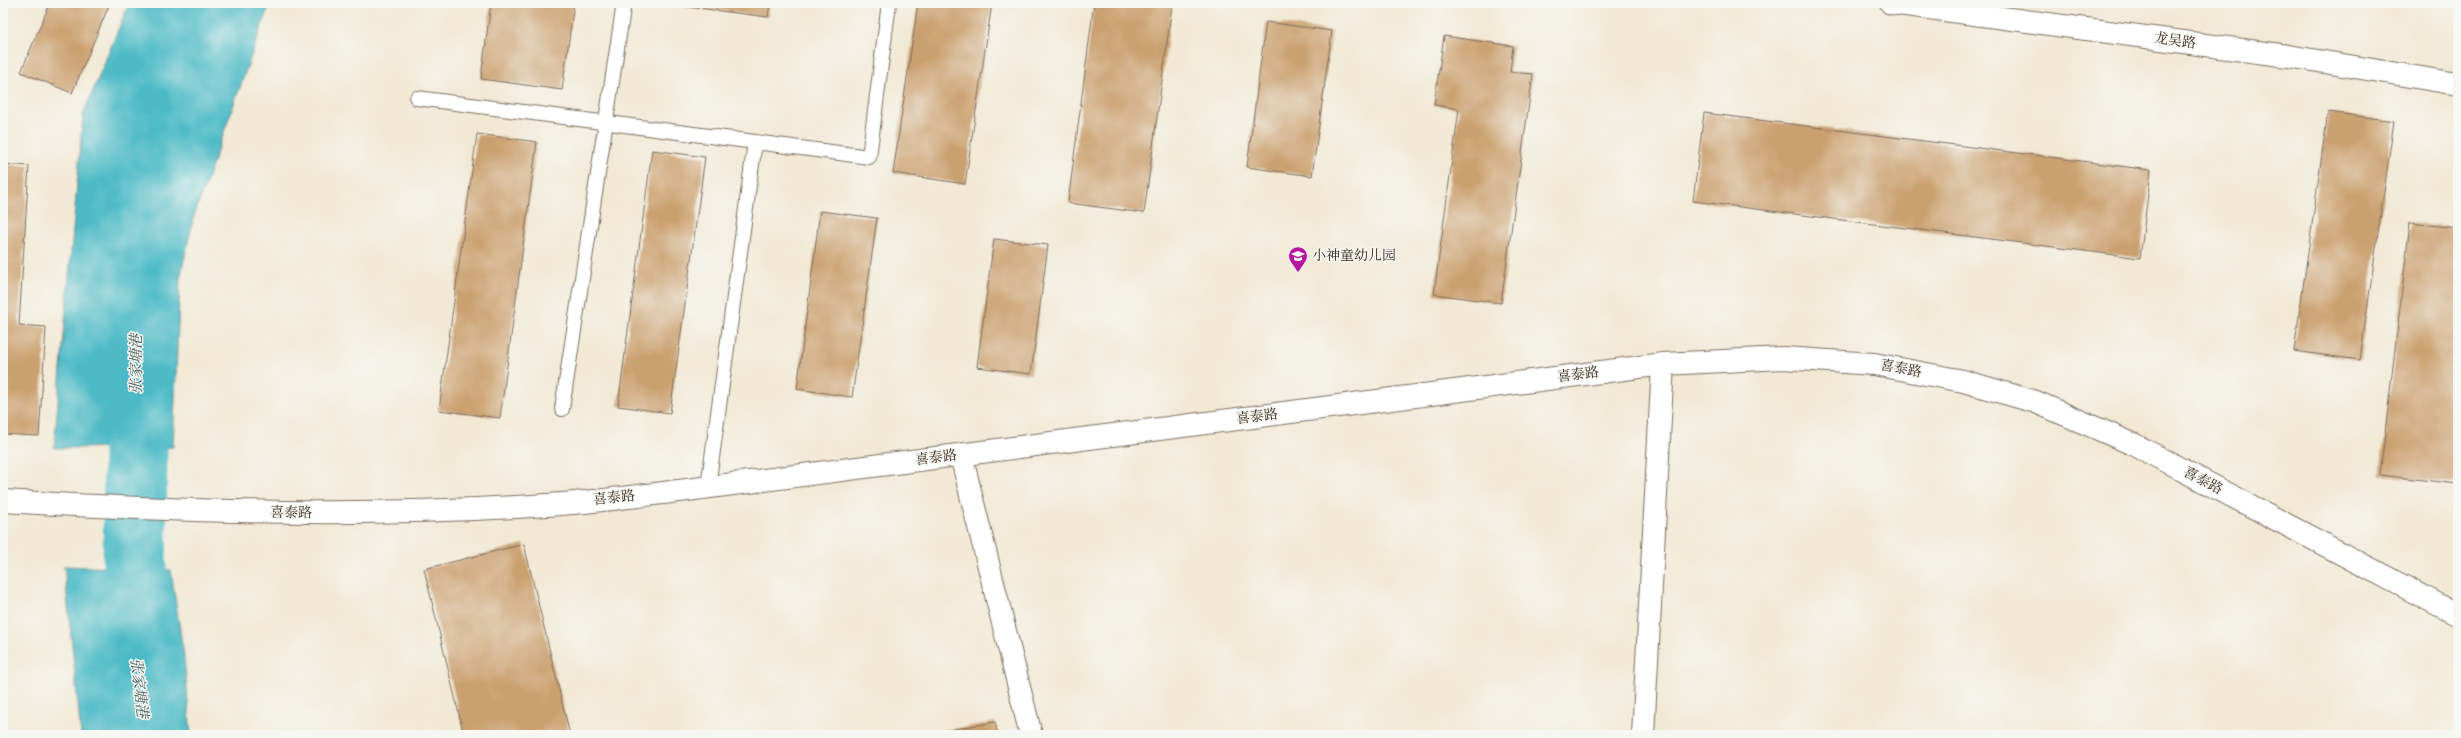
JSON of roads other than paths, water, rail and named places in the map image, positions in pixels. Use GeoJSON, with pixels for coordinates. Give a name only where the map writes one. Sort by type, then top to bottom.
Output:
{"type":"FeatureCollection","features":[{"type":"Feature","properties":{"kind":"street","name":"龙吴路"},"geometry":{"type":"LineString","coordinates":[[1891,3],[2288,56],[2458,84]]}},
{"type":"Feature","properties":{"kind":"street","name":"喜泰路"},"geometry":{"type":"LineString","coordinates":[[3,501],[185,510],[312,513],[436,511],[562,504],[961,455],[1663,364],[1784,358],[1874,364],[1963,380],[2036,402],[2135,445],[2458,615]]}},
{"type":"Feature","properties":{"kind":"street"},"geometry":{"type":"LineString","coordinates":[[1643,735],[1663,364]]}},
{"type":"Feature","properties":{"kind":"street"},"geometry":{"type":"LineString","coordinates":[[961,455],[1031,735]]}},
{"type":"Feature","properties":{"kind":"lane"},"geometry":{"type":"LineString","coordinates":[[562,408],[624,3]]}},
{"type":"Feature","properties":{"kind":"lane"},"geometry":{"type":"LineString","coordinates":[[417,98],[869,157],[889,3]]}},
{"type":"Feature","properties":{"kind":"lane"},"geometry":{"type":"LineString","coordinates":[[708,487],[754,142]]}},
{"type":"Feature","properties":{"kind":"water"},"geometry":{"type":"Polygon","coordinates":[[[129,3],[270,3],[194,216],[180,278],[173,447],[54,448],[83,115],[129,3]]]}},
{"type":"Feature","properties":{"kind":"water"},"geometry":{"type":"Polygon","coordinates":[[[64,566],[171,570],[184,657],[191,735],[81,735],[64,566]]]}},
{"type":"Feature","properties":{"kind":"waterway","name":"张家塘港"},"geometry":{"type":"LineString","coordinates":[[136,358],[134,663],[145,735]]}},
{"type":"Feature","properties":{"kind":"place","name":"小神童幼儿园"},"geometry":{"type":"Point","coordinates":[1298,273]}}]}
